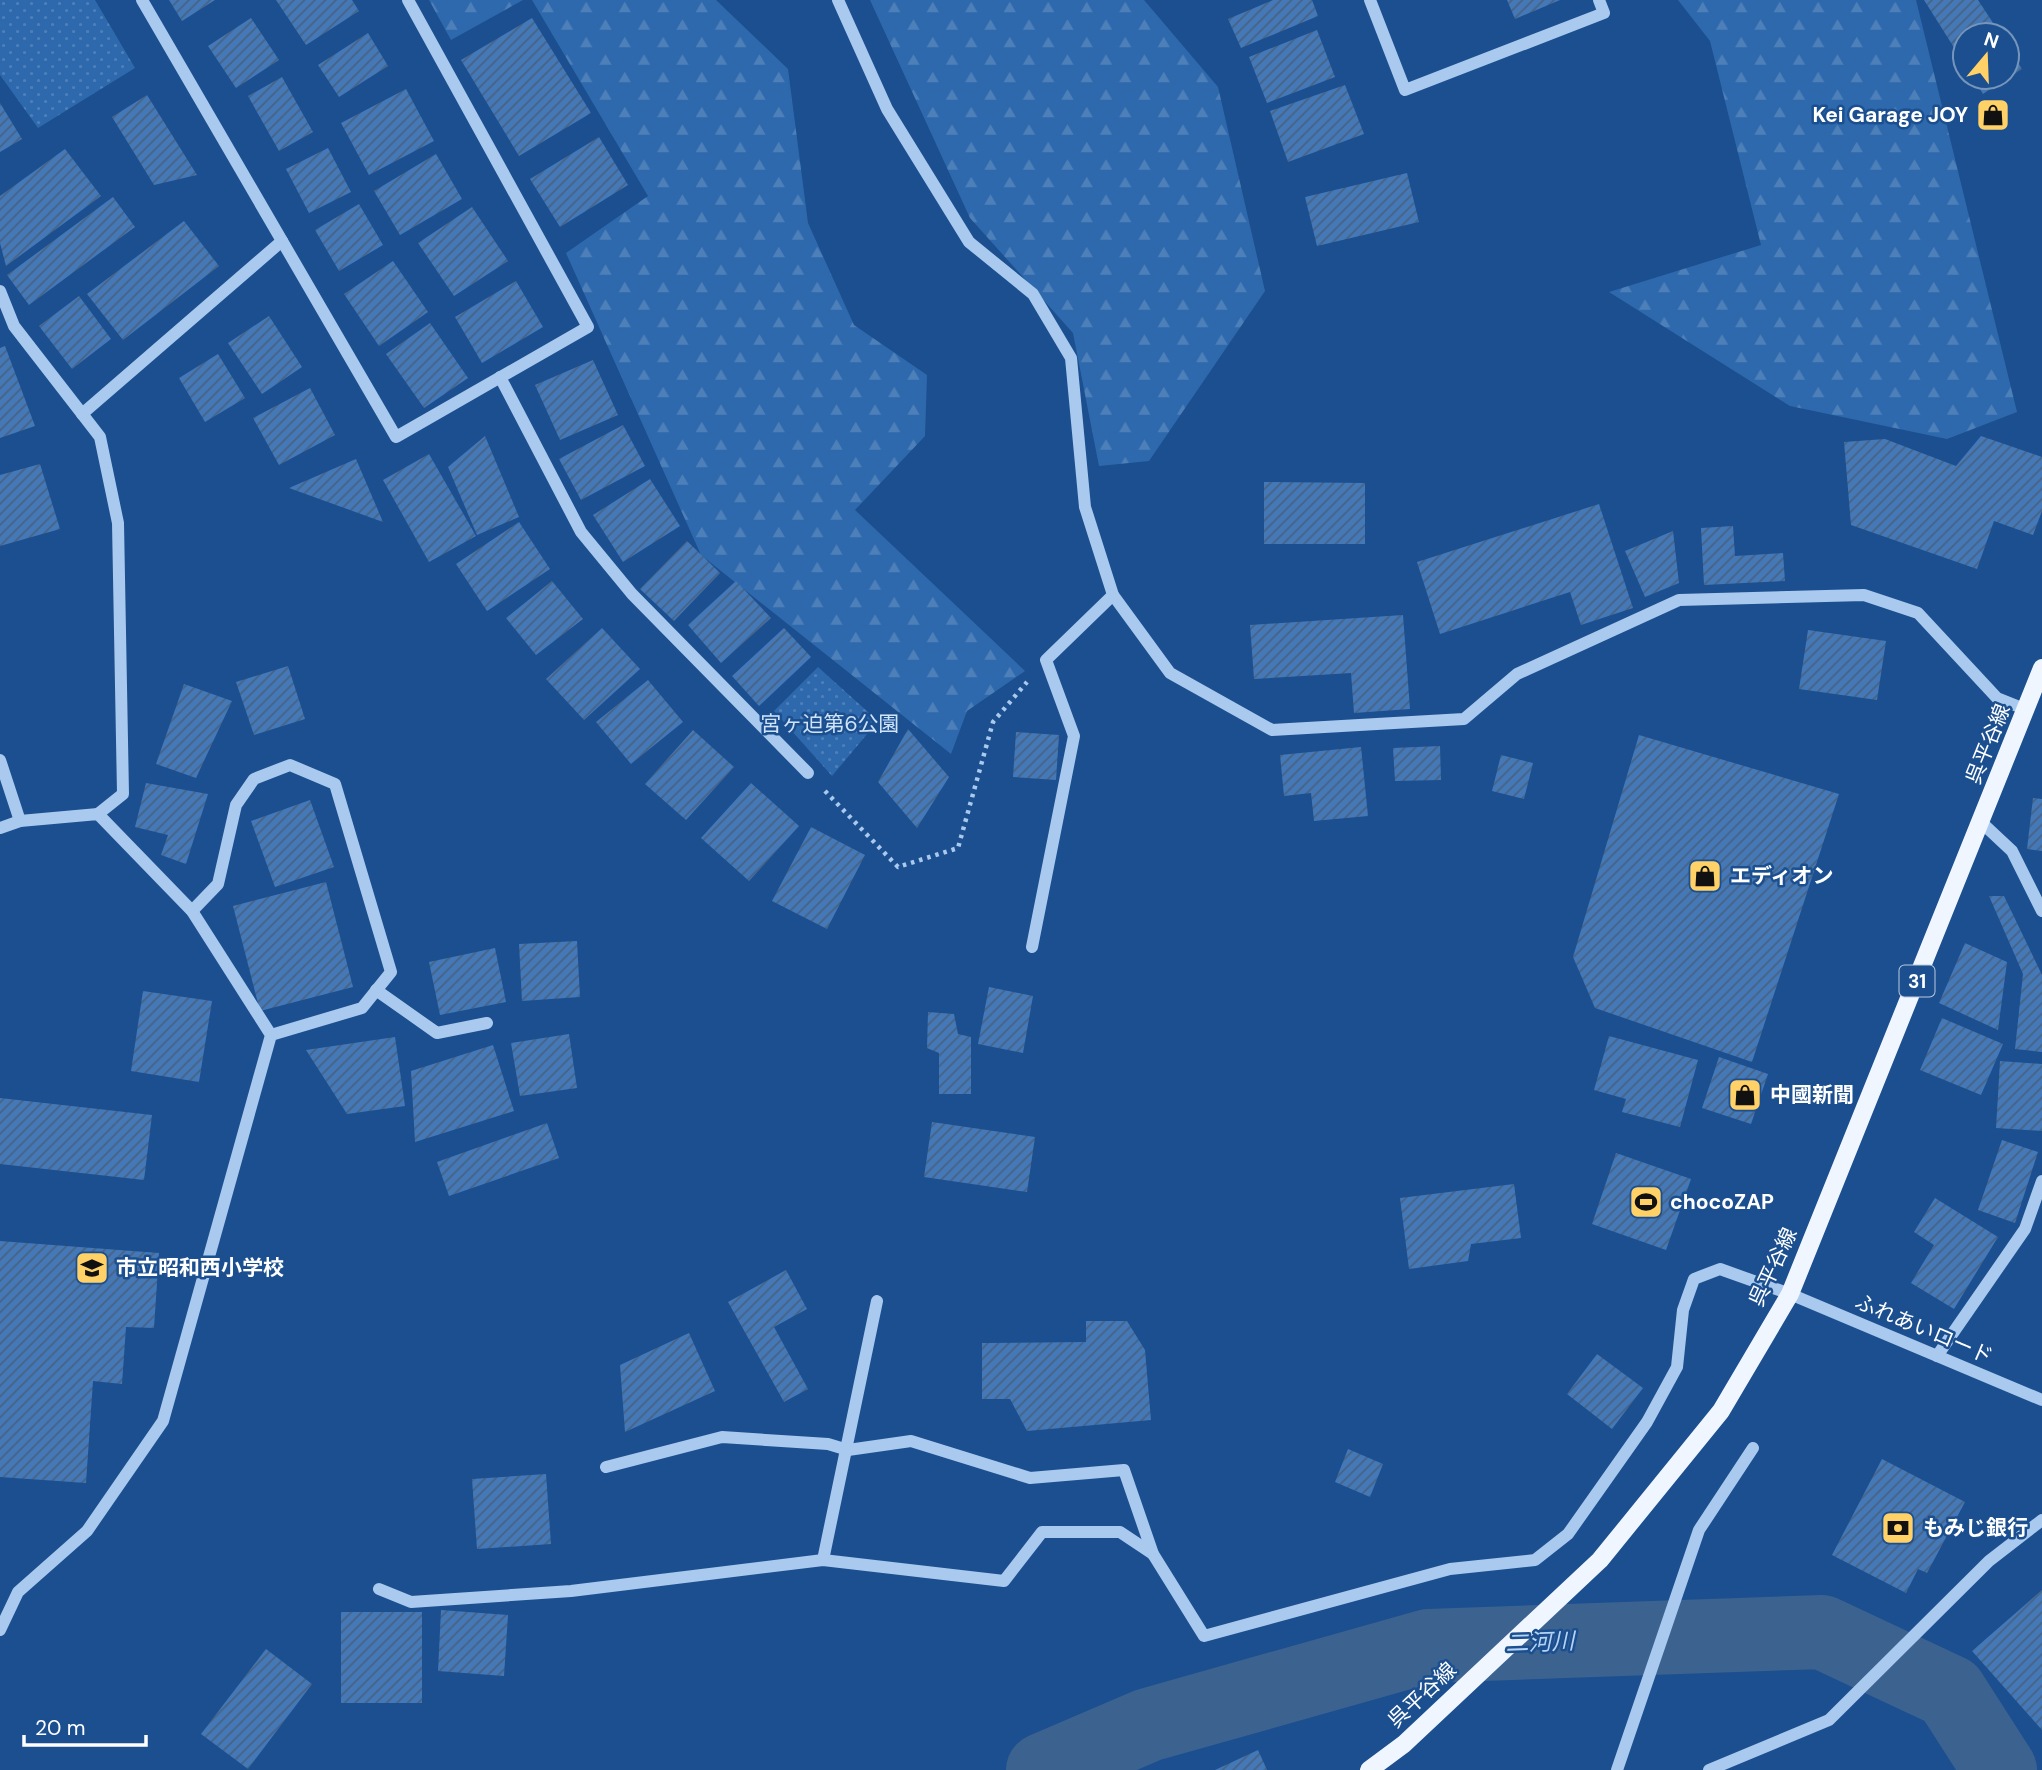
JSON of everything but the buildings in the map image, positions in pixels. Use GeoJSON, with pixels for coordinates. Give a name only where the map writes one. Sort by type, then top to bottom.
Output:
{"type":"FeatureCollection","features":[{"type":"Feature","properties":{"kind":"main road","name":"呉平谷線"},"geometry":{"type":"LineString","coordinates":[[1369,1770],[1405,1744],[1600,1560],[1721,1411],[1790,1294],[2042,668]]}},
{"type":"Feature","properties":{"kind":"street"},"geometry":{"type":"LineString","coordinates":[[142,0],[396,437],[588,327],[408,0]]}},
{"type":"Feature","properties":{"kind":"street"},"geometry":{"type":"LineString","coordinates":[[838,0],[887,109],[969,243],[1033,294],[1071,358],[1085,507],[1112,595],[1170,673],[1272,730],[1464,719],[1517,674],[1679,600],[1864,595],[1918,613],[1997,698],[2027,710]]}},
{"type":"Feature","properties":{"kind":"street"},"geometry":{"type":"LineString","coordinates":[[1370,0],[1405,90],[1604,13],[1599,0]]}},
{"type":"Feature","properties":{"kind":"street"},"geometry":{"type":"LineString","coordinates":[[82,414],[282,241]]}},
{"type":"Feature","properties":{"kind":"street"},"geometry":{"type":"LineString","coordinates":[[0,291],[15,326],[100,437],[118,523],[123,794],[98,814],[20,821],[0,828]]}},
{"type":"Feature","properties":{"kind":"street"},"geometry":{"type":"LineString","coordinates":[[500,377],[581,532],[632,594],[808,774]]}},
{"type":"Feature","properties":{"kind":"street"},"geometry":{"type":"LineString","coordinates":[[1032,947],[1073,736],[1046,660],[1112,595]]}},
{"type":"Feature","properties":{"kind":"street"},"geometry":{"type":"LineString","coordinates":[[0,760],[20,821]]}},
{"type":"Feature","properties":{"kind":"street"},"geometry":{"type":"LineString","coordinates":[[192,911],[218,884],[236,805],[254,779],[290,765],[335,784],[391,972],[362,1009],[271,1035]]}},
{"type":"Feature","properties":{"kind":"street"},"geometry":{"type":"LineString","coordinates":[[0,1630],[18,1592],[87,1531],[163,1421],[271,1035],[192,911],[98,814]]}},
{"type":"Feature","properties":{"kind":"street"},"geometry":{"type":"LineString","coordinates":[[1981,822],[2011,851],[2042,911]]}},
{"type":"Feature","properties":{"kind":"street"},"geometry":{"type":"LineString","coordinates":[[376,990],[438,1033],[487,1023]]}},
{"type":"Feature","properties":{"kind":"street"},"geometry":{"type":"LineString","coordinates":[[1937,1356],[2025,1228],[2042,1181]]}},
{"type":"Feature","properties":{"kind":"street","name":"ふれあいロード"},"geometry":{"type":"LineString","coordinates":[[1153,1554],[1204,1636],[1450,1569],[1535,1560],[1569,1534],[1647,1422],[1677,1367],[1683,1310],[1694,1279],[1720,1269],[1790,1294],[2042,1400]]}},
{"type":"Feature","properties":{"kind":"street"},"geometry":{"type":"LineString","coordinates":[[824,1560],[877,1301]]}},
{"type":"Feature","properties":{"kind":"street"},"geometry":{"type":"LineString","coordinates":[[606,1467],[722,1437],[828,1444],[848,1450],[911,1441],[1030,1478],[1124,1470],[1153,1554]]}},
{"type":"Feature","properties":{"kind":"street"},"geometry":{"type":"LineString","coordinates":[[1617,1770],[1699,1530],[1753,1448]]}},
{"type":"Feature","properties":{"kind":"street"},"geometry":{"type":"LineString","coordinates":[[1709,1770],[1829,1720],[1989,1561],[2042,1520]]}},
{"type":"Feature","properties":{"kind":"street"},"geometry":{"type":"LineString","coordinates":[[379,1589],[411,1602],[571,1591],[824,1560],[1004,1581],[1042,1532],[1120,1532],[1153,1554]]}},
{"type":"Feature","properties":{"kind":"path"},"geometry":{"type":"LineString","coordinates":[[808,774],[898,867],[958,848],[993,722],[1046,660]]}},
{"type":"Feature","properties":{"kind":"green space"},"geometry":{"type":"Polygon","coordinates":[[[0,0],[95,0],[135,68],[38,128],[0,75],[0,0]]]}},
{"type":"Feature","properties":{"kind":"green space"},"geometry":{"type":"Polygon","coordinates":[[[429,0],[523,0],[451,40],[429,0]]]}},
{"type":"Feature","properties":{"kind":"green space"},"geometry":{"type":"Polygon","coordinates":[[[532,0],[716,0],[788,69],[808,223],[854,325],[927,375],[925,436],[855,510],[1025,671],[967,711],[951,754],[701,555],[566,253],[648,196],[532,0]]]}},
{"type":"Feature","properties":{"kind":"green space"},"geometry":{"type":"Polygon","coordinates":[[[870,0],[1144,0],[1218,87],[1265,291],[1149,461],[1099,466],[1073,333],[970,218],[870,0]]]}},
{"type":"Feature","properties":{"kind":"green space"},"geometry":{"type":"Polygon","coordinates":[[[1678,0],[1916,0],[2017,412],[1947,439],[1790,406],[1609,292],[1761,245],[1710,41],[1678,0]]]}},
{"type":"Feature","properties":{"kind":"green space","name":"宮ヶ迫第6公園"},"geometry":{"type":"Polygon","coordinates":[[[818,667],[878,721],[832,776],[774,711],[818,667]]]}},
{"type":"Feature","properties":{"kind":"waterway","name":"二河川"},"geometry":{"type":"LineString","coordinates":[[1043,1770],[1148,1725],[1428,1646],[1822,1632],[1950,1692],[2000,1770]]}},
{"type":"Feature","properties":{"kind":"place","name":"Kei Garage JOY"},"geometry":{"type":"Point","coordinates":[1993,115]}},
{"type":"Feature","properties":{"kind":"place","name":"エディオン"},"geometry":{"type":"Point","coordinates":[1705,876]}},
{"type":"Feature","properties":{"kind":"place","name":"中國新聞"},"geometry":{"type":"Point","coordinates":[1745,1095]}},
{"type":"Feature","properties":{"kind":"place","name":"chocoZAP"},"geometry":{"type":"Point","coordinates":[1646,1202]}},
{"type":"Feature","properties":{"kind":"place","name":"市立昭和西小学校"},"geometry":{"type":"Point","coordinates":[92,1268]}},
{"type":"Feature","properties":{"kind":"place","name":"もみじ銀行"},"geometry":{"type":"Point","coordinates":[1898,1528]}}]}
